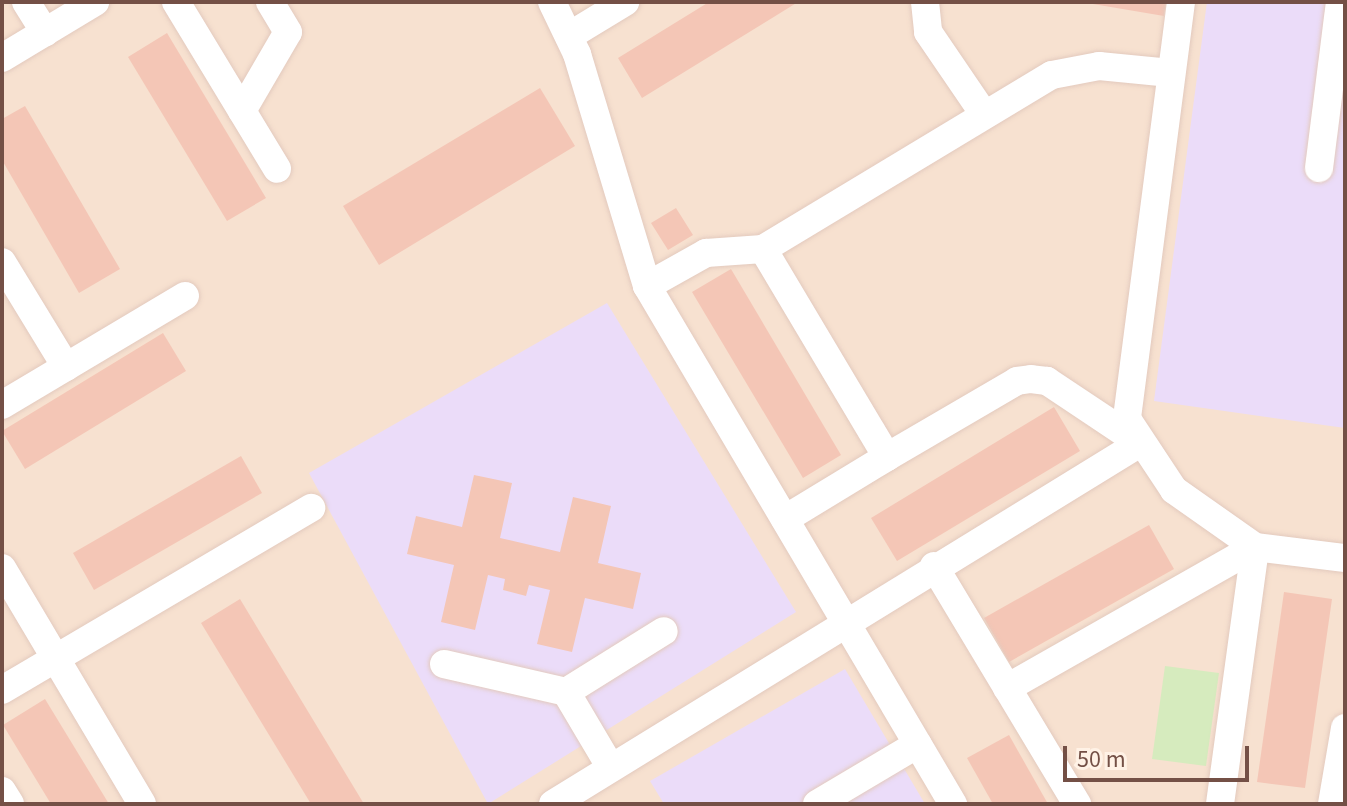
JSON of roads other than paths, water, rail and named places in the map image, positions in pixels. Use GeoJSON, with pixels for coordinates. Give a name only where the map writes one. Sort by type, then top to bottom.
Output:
{"type":"FeatureCollection","features":[{"type":"Feature","properties":{"kind":"lane"},"geometry":{"type":"LineString","coordinates":[[26,2],[45,32]]}},
{"type":"Feature","properties":{"kind":"lane"},"geometry":{"type":"LineString","coordinates":[[2,58],[95,2]]}},
{"type":"Feature","properties":{"kind":"lane"},"geometry":{"type":"LineString","coordinates":[[176,2],[277,169]]}},
{"type":"Feature","properties":{"kind":"lane"},"geometry":{"type":"LineString","coordinates":[[242,111],[288,32],[270,2]]}},
{"type":"Feature","properties":{"kind":"lane"},"geometry":{"type":"LineString","coordinates":[[552,2],[569,36],[647,286],[953,804]]}},
{"type":"Feature","properties":{"kind":"lane"},"geometry":{"type":"LineString","coordinates":[[569,36],[625,2]]}},
{"type":"Feature","properties":{"kind":"lane"},"geometry":{"type":"LineString","coordinates":[[925,2],[928,32],[984,114]]}},
{"type":"Feature","properties":{"kind":"lane"},"geometry":{"type":"LineString","coordinates":[[1181,2],[1126,406],[1140,443],[1174,490],[1255,547],[1345,558]]}},
{"type":"Feature","properties":{"kind":"lane"},"geometry":{"type":"LineString","coordinates":[[1319,168],[1340,2]]}},
{"type":"Feature","properties":{"kind":"lane"},"geometry":{"type":"LineString","coordinates":[[647,286],[706,253],[763,249],[1028,87],[1077,68],[1126,67],[1171,73]]}},
{"type":"Feature","properties":{"kind":"lane"},"geometry":{"type":"LineString","coordinates":[[763,249],[887,457]]}},
{"type":"Feature","properties":{"kind":"lane"},"geometry":{"type":"LineString","coordinates":[[2,262],[66,367]]}},
{"type":"Feature","properties":{"kind":"lane"},"geometry":{"type":"LineString","coordinates":[[2,405],[185,296]]}},
{"type":"Feature","properties":{"kind":"lane"},"geometry":{"type":"LineString","coordinates":[[785,519],[1017,381],[1047,381],[1140,443]]}},
{"type":"Feature","properties":{"kind":"lane"},"geometry":{"type":"LineString","coordinates":[[553,804],[845,620],[1140,443]]}},
{"type":"Feature","properties":{"kind":"lane"},"geometry":{"type":"LineString","coordinates":[[2,690],[311,508]]}},
{"type":"Feature","properties":{"kind":"lane"},"geometry":{"type":"LineString","coordinates":[[1007,688],[1255,547]]}},
{"type":"Feature","properties":{"kind":"lane"},"geometry":{"type":"LineString","coordinates":[[1220,804],[1255,547]]}},
{"type":"Feature","properties":{"kind":"lane"},"geometry":{"type":"LineString","coordinates":[[934,566],[1077,804]]}},
{"type":"Feature","properties":{"kind":"lane"},"geometry":{"type":"LineString","coordinates":[[2,568],[142,804]]}},
{"type":"Feature","properties":{"kind":"lane"},"geometry":{"type":"LineString","coordinates":[[444,664],[566,692],[664,631]]}},
{"type":"Feature","properties":{"kind":"lane"},"geometry":{"type":"LineString","coordinates":[[566,692],[611,768]]}},
{"type":"Feature","properties":{"kind":"lane"},"geometry":{"type":"LineString","coordinates":[[1332,804],[1345,728]]}},
{"type":"Feature","properties":{"kind":"lane"},"geometry":{"type":"LineString","coordinates":[[817,804],[918,744]]}},
{"type":"Feature","properties":{"kind":"lane"},"geometry":{"type":"LineString","coordinates":[[2,791],[10,804]]}}]}
